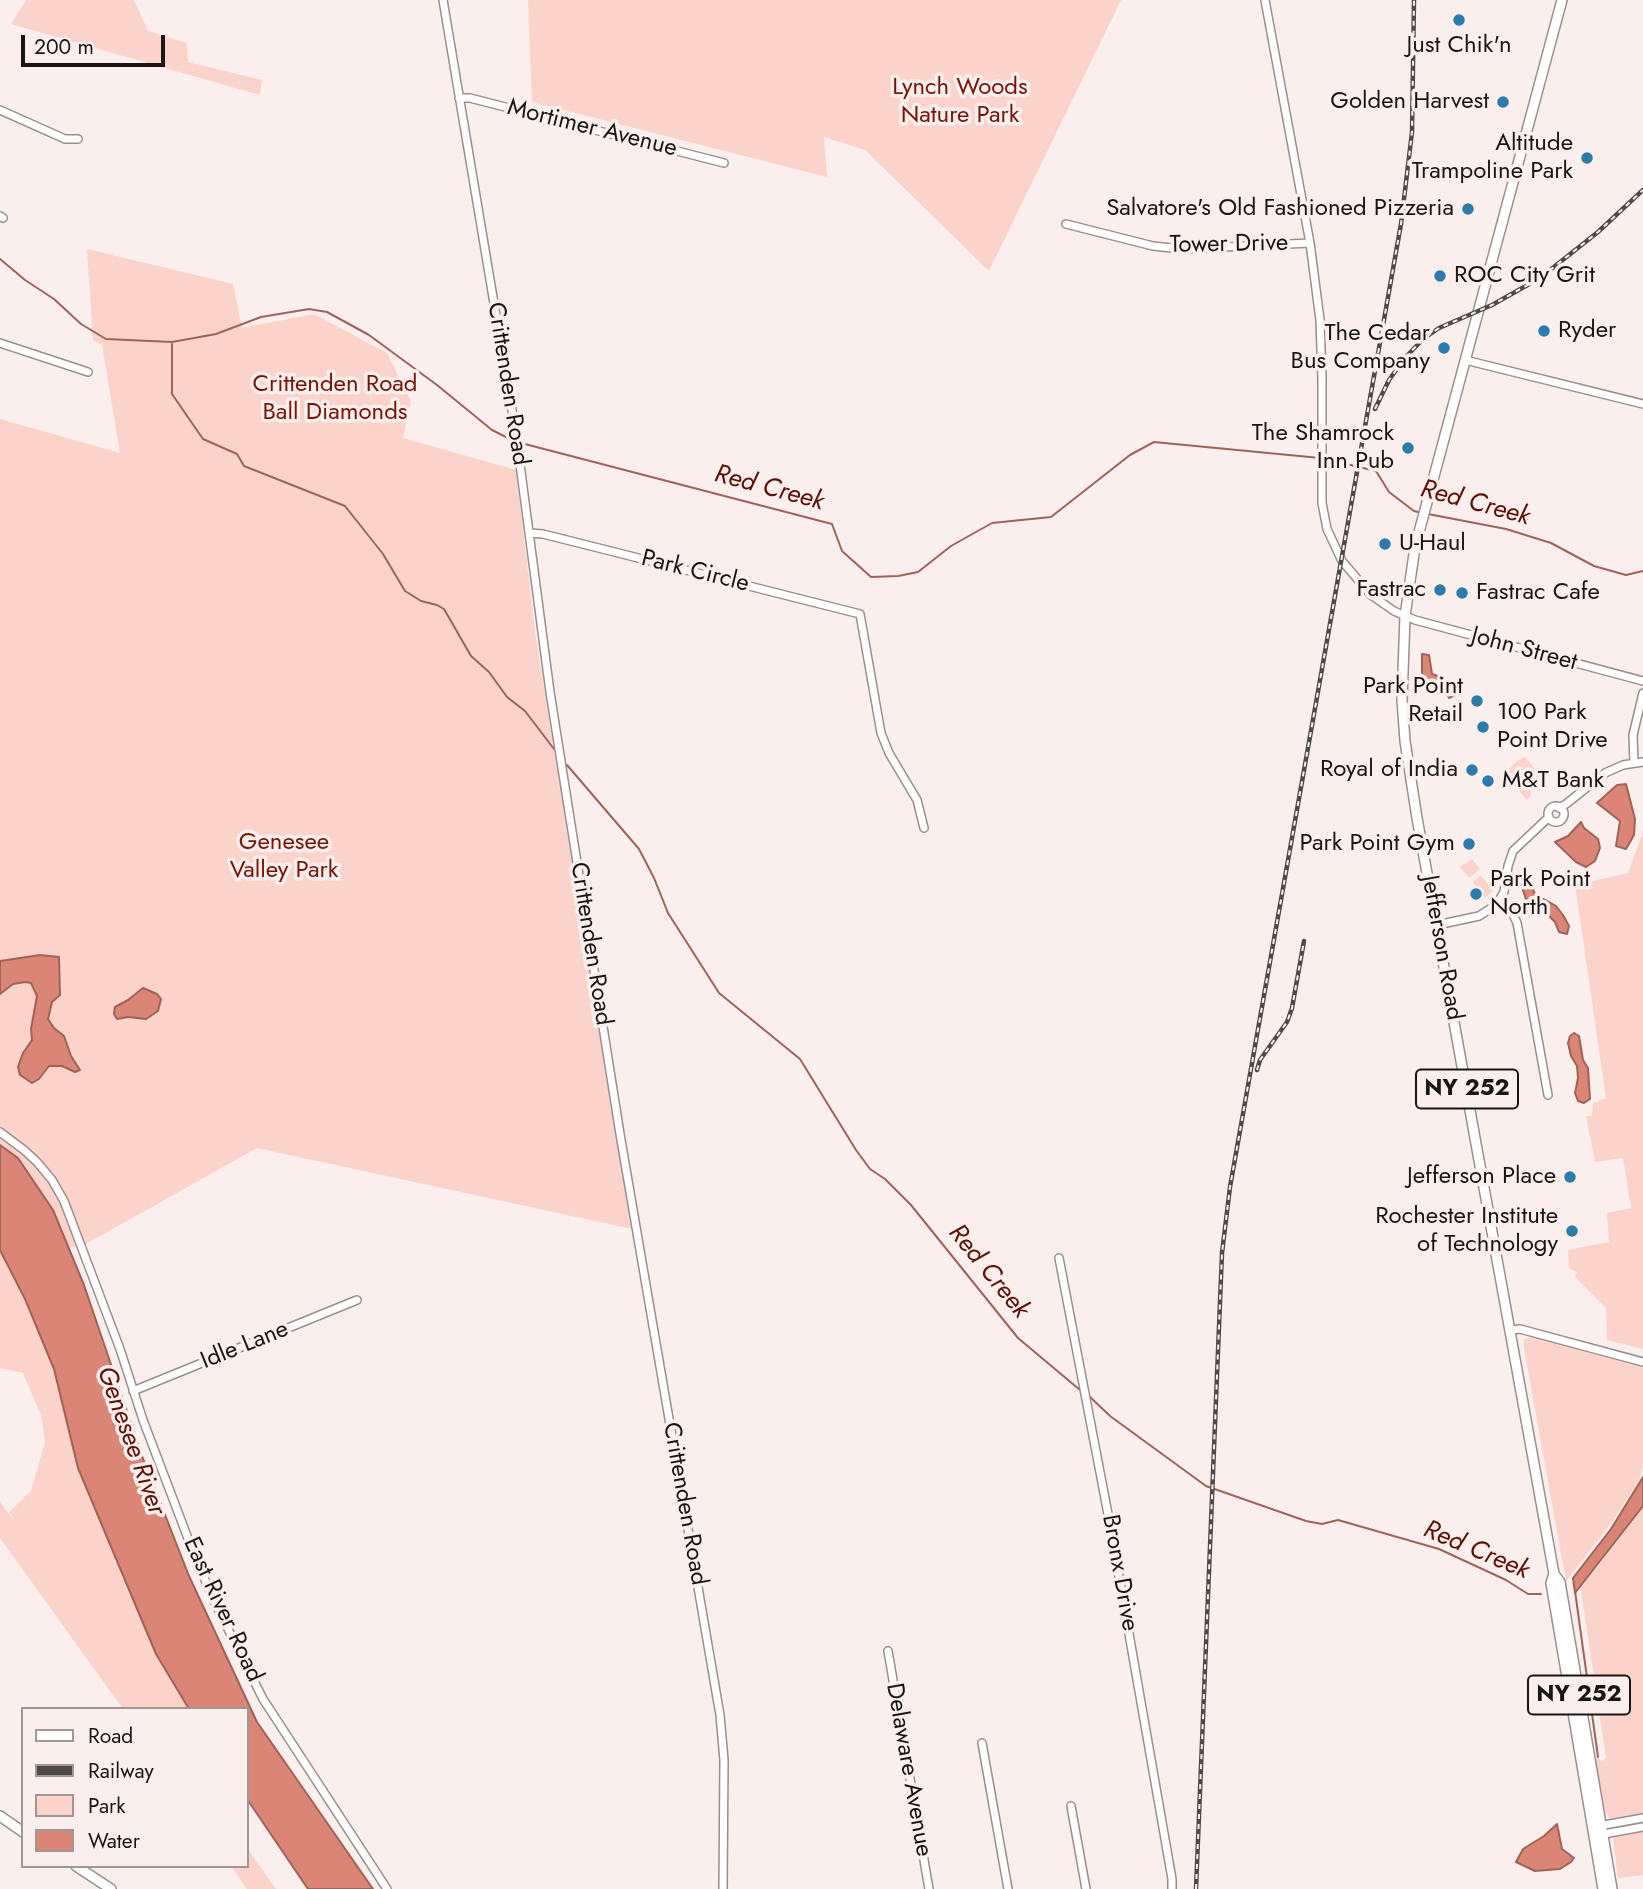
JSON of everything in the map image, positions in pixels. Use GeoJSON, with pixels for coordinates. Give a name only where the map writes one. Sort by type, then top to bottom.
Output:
{"type":"FeatureCollection","features":[{"type":"Feature","properties":{"kind":"main road","name":"Jefferson Road"},"geometry":{"type":"LineString","coordinates":[[1562,0],[1422,520],[1411,568],[1402,669],[1405,741],[1554,1574],[1560,1582],[1597,1830],[1603,1889]]}},
{"type":"Feature","properties":{"kind":"main road"},"geometry":{"type":"LineString","coordinates":[[0,1816],[21,1831]]}},
{"type":"Feature","properties":{"kind":"main road","name":"Jefferson Road"},"geometry":{"type":"LineString","coordinates":[[1597,1830],[1612,1889]]}},
{"type":"Feature","properties":{"kind":"main road"},"geometry":{"type":"LineString","coordinates":[[79,1868],[111,1889]]}},
{"type":"Feature","properties":{"kind":"street","name":"Crittenden Road"},"geometry":{"type":"LineString","coordinates":[[443,0],[519,451],[550,692],[617,1117],[720,1715],[724,1760],[723,1889]]}},
{"type":"Feature","properties":{"kind":"street","name":"John Street"},"geometry":{"type":"LineString","coordinates":[[1265,0],[1310,243],[1321,340],[1321,473],[1325,520],[1342,561],[1371,595],[1405,616],[1643,681]]}},
{"type":"Feature","properties":{"kind":"street","name":"Mortimer Avenue"},"geometry":{"type":"LineString","coordinates":[[459,98],[470,98],[724,163]]}},
{"type":"Feature","properties":{"kind":"street"},"geometry":{"type":"LineString","coordinates":[[0,110],[65,139],[78,139]]}},
{"type":"Feature","properties":{"kind":"street","name":"Tower Drive"},"geometry":{"type":"LineString","coordinates":[[1066,224],[1153,246],[1181,249],[1310,243]]}},
{"type":"Feature","properties":{"kind":"street"},"geometry":{"type":"LineString","coordinates":[[0,343],[88,373]]}},
{"type":"Feature","properties":{"kind":"street"},"geometry":{"type":"LineString","coordinates":[[1465,359],[1643,404]]}},
{"type":"Feature","properties":{"kind":"street","name":"Park Circle"},"geometry":{"type":"LineString","coordinates":[[530,533],[860,614],[881,733],[889,753],[917,800],[924,828]]}},
{"type":"Feature","properties":{"kind":"street"},"geometry":{"type":"LineString","coordinates":[[1634,763],[1633,734],[1643,693]]}},
{"type":"Feature","properties":{"kind":"street"},"geometry":{"type":"LineString","coordinates":[[1437,925],[1479,916],[1490,910],[1500,900],[1513,851],[1548,820],[1550,810],[1554,807],[1563,808],[1605,774],[1643,762]]}},
{"type":"Feature","properties":{"kind":"street"},"geometry":{"type":"LineString","coordinates":[[1548,820],[1562,819],[1563,808]]}},
{"type":"Feature","properties":{"kind":"street"},"geometry":{"type":"LineString","coordinates":[[1500,900],[1512,912],[1517,923],[1548,1095]]}},
{"type":"Feature","properties":{"kind":"street","name":"East River Road"},"geometry":{"type":"LineString","coordinates":[[0,1132],[24,1150],[52,1180],[64,1201],[192,1549],[214,1601],[263,1699],[387,1889]]}},
{"type":"Feature","properties":{"kind":"street","name":"Bronx Drive"},"geometry":{"type":"LineString","coordinates":[[1059,1258],[1111,1528],[1172,1889]]}},
{"type":"Feature","properties":{"kind":"street","name":"Idle Lane"},"geometry":{"type":"LineString","coordinates":[[133,1391],[357,1300]]}},
{"type":"Feature","properties":{"kind":"street"},"geometry":{"type":"LineString","coordinates":[[1511,1330],[1520,1329],[1643,1362]]}},
{"type":"Feature","properties":{"kind":"street","name":"Delaware Avenue"},"geometry":{"type":"LineString","coordinates":[[888,1651],[929,1889]]}},
{"type":"Feature","properties":{"kind":"street"},"geometry":{"type":"LineString","coordinates":[[982,1743],[1007,1889]]}},
{"type":"Feature","properties":{"kind":"street"},"geometry":{"type":"LineString","coordinates":[[1071,1806],[1086,1889]]}},
{"type":"Feature","properties":{"kind":"street"},"geometry":{"type":"LineString","coordinates":[[1597,1830],[1643,1818]]}},
{"type":"Feature","properties":{"kind":"street"},"geometry":{"type":"LineString","coordinates":[[1597,1830],[1643,1827]]}},
{"type":"Feature","properties":{"kind":"green space"},"geometry":{"type":"Polygon","coordinates":[[[26,0],[134,0],[148,31],[187,43],[188,62],[262,80],[260,95],[11,24],[26,0]]]}},
{"type":"Feature","properties":{"kind":"green space","name":"Lynch Woods Nature Park"},"geometry":{"type":"Polygon","coordinates":[[[528,0],[1121,0],[989,271],[865,150],[824,137],[827,177],[532,102],[528,0]]]}},
{"type":"Feature","properties":{"kind":"green space","name":"Genesee Valley Park"},"geometry":{"type":"Polygon","coordinates":[[[87,249],[233,284],[242,328],[314,314],[387,353],[411,401],[403,438],[516,470],[535,632],[632,1229],[257,1148],[84,1245],[69,1248],[53,1210],[18,1158],[0,1145],[0,419],[120,453],[102,345],[93,340],[87,249]]]}},
{"type":"Feature","properties":{"kind":"green space"},"geometry":{"type":"Polygon","coordinates":[[[1525,757],[1547,783],[1543,786],[1532,786],[1531,796],[1527,800],[1505,774],[1517,761],[1525,757]]]}},
{"type":"Feature","properties":{"kind":"green space"},"geometry":{"type":"Polygon","coordinates":[[[1643,831],[1643,1349],[1607,1340],[1606,1308],[1575,1277],[1577,1272],[1569,1268],[1568,1250],[1609,1242],[1607,1213],[1631,1208],[1623,1158],[1595,1162],[1586,1116],[1592,1116],[1593,1103],[1606,1098],[1575,885],[1628,873],[1643,831]]]}},
{"type":"Feature","properties":{"kind":"green space"},"geometry":{"type":"Polygon","coordinates":[[[1472,859],[1480,869],[1469,878],[1460,867],[1472,859]]]}},
{"type":"Feature","properties":{"kind":"green space"},"geometry":{"type":"Polygon","coordinates":[[[1481,875],[1493,891],[1485,898],[1473,882],[1481,875]]]}},
{"type":"Feature","properties":{"kind":"green space"},"geometry":{"type":"Polygon","coordinates":[[[0,1250],[25,1299],[54,1369],[78,1468],[156,1654],[188,1707],[122,1707],[0,1538],[0,1502],[17,1524],[9,1512],[31,1491],[45,1442],[41,1415],[23,1373],[0,1368],[0,1250]]]}},
{"type":"Feature","properties":{"kind":"green space"},"geometry":{"type":"Polygon","coordinates":[[[1532,1337],[1643,1365],[1643,1467],[1640,1478],[1613,1521],[1566,1581],[1524,1348],[1524,1339],[1532,1337]]]}},
{"type":"Feature","properties":{"kind":"green space"},"geometry":{"type":"Polygon","coordinates":[[[1643,1506],[1643,1815],[1611,1820],[1605,1812],[1595,1758],[1603,1761],[1606,1758],[1580,1584],[1597,1568],[1643,1506]]]}},
{"type":"Feature","properties":{"kind":"green space"},"geometry":{"type":"Polygon","coordinates":[[[1643,1830],[1643,1875],[1618,1878],[1613,1838],[1643,1830]]]}},
{"type":"Feature","properties":{"kind":"green space"},"geometry":{"type":"Polygon","coordinates":[[[248,1849],[276,1889],[247,1889],[232,1868],[248,1868],[248,1849]]]}},
{"type":"Feature","properties":{"kind":"water"},"geometry":{"type":"Polygon","coordinates":[[[1422,654],[1429,655],[1432,674],[1443,678],[1457,694],[1449,698],[1443,689],[1422,680],[1422,654]]]}},
{"type":"Feature","properties":{"kind":"water"},"geometry":{"type":"Polygon","coordinates":[[[1626,784],[1635,819],[1634,835],[1626,849],[1616,846],[1620,821],[1597,803],[1617,785],[1626,784]]]}},
{"type":"Feature","properties":{"kind":"water"},"geometry":{"type":"Polygon","coordinates":[[[1581,822],[1584,828],[1598,839],[1600,848],[1595,861],[1586,867],[1576,862],[1555,842],[1568,836],[1581,822]]]}},
{"type":"Feature","properties":{"kind":"water"},"geometry":{"type":"Polygon","coordinates":[[[1524,876],[1527,876],[1535,894],[1556,906],[1563,915],[1569,926],[1567,934],[1559,932],[1555,922],[1547,914],[1542,911],[1533,913],[1523,890],[1524,876]]]}},
{"type":"Feature","properties":{"kind":"water"},"geometry":{"type":"Polygon","coordinates":[[[40,955],[59,957],[60,995],[52,1002],[48,1019],[64,1036],[71,1056],[80,1070],[75,1072],[62,1066],[49,1066],[39,1079],[32,1083],[20,1075],[18,1067],[32,1040],[31,1029],[37,996],[31,983],[25,982],[13,984],[0,994],[0,961],[40,955]]]}},
{"type":"Feature","properties":{"kind":"water"},"geometry":{"type":"Polygon","coordinates":[[[143,988],[157,994],[161,999],[158,1011],[146,1019],[117,1019],[114,1014],[115,1007],[143,988]]]}},
{"type":"Feature","properties":{"kind":"water"},"geometry":{"type":"Polygon","coordinates":[[[1574,1033],[1579,1036],[1583,1060],[1588,1068],[1590,1099],[1584,1103],[1578,1101],[1575,1093],[1577,1066],[1568,1043],[1574,1033]]]}},
{"type":"Feature","properties":{"kind":"water","name":"Genesee River"},"geometry":{"type":"Polygon","coordinates":[[[0,1145],[18,1158],[53,1210],[84,1285],[142,1456],[189,1576],[257,1722],[373,1889],[308,1889],[248,1800],[248,1707],[188,1707],[156,1654],[78,1468],[54,1369],[25,1299],[0,1250],[0,1145]]]}},
{"type":"Feature","properties":{"kind":"water","name":"Red Creek"},"geometry":{"type":"Polygon","coordinates":[[[1643,1477],[1643,1506],[1575,1593],[1573,1578],[1611,1529],[1643,1477]]]}},
{"type":"Feature","properties":{"kind":"water"},"geometry":{"type":"Polygon","coordinates":[[[1557,1824],[1562,1849],[1574,1858],[1571,1862],[1560,1869],[1535,1871],[1516,1862],[1523,1849],[1557,1824]]]}},
{"type":"Feature","properties":{"kind":"waterway","name":"Red Creek"},"geometry":{"type":"LineString","coordinates":[[0,259],[54,299],[81,324],[106,339],[172,342],[216,334],[261,317],[309,309],[327,312],[369,335],[492,430],[512,440]]}},
{"type":"Feature","properties":{"kind":"waterway","name":"Red Creek"},"geometry":{"type":"LineString","coordinates":[[172,344],[172,394],[203,439],[237,454],[244,466],[345,506],[383,554],[405,591],[421,601],[444,609],[471,656],[489,672],[507,697],[525,711],[554,749]]}},
{"type":"Feature","properties":{"kind":"waterway","name":"Red Creek"},"geometry":{"type":"LineString","coordinates":[[521,443],[832,524],[842,551],[871,577],[918,572],[951,546],[992,523],[1051,517],[1130,455],[1154,442],[1320,458]]}},
{"type":"Feature","properties":{"kind":"waterway","name":"Red Creek"},"geometry":{"type":"LineString","coordinates":[[1325,459],[1376,471],[1389,492],[1414,511],[1422,513]]}},
{"type":"Feature","properties":{"kind":"waterway","name":"Red Creek"},"geometry":{"type":"LineString","coordinates":[[1428,514],[1506,529],[1551,543],[1594,566],[1626,575],[1643,571]]}},
{"type":"Feature","properties":{"kind":"waterway","name":"Red Creek"},"geometry":{"type":"LineString","coordinates":[[567,765],[639,849],[668,913],[719,993],[800,1059],[870,1169],[885,1179],[911,1205],[1018,1338],[1080,1390]]}},
{"type":"Feature","properties":{"kind":"waterway","name":"Red Creek"},"geometry":{"type":"LineString","coordinates":[[1088,1395],[1110,1416],[1206,1486],[1306,1521],[1322,1524],[1338,1520],[1439,1549],[1506,1580],[1528,1594],[1541,1594]]}},
{"type":"Feature","properties":{"kind":"waterway","name":"Red Creek"},"geometry":{"type":"LineString","coordinates":[[1575,1591],[1598,1757]]}},
{"type":"Feature","properties":{"kind":"railway"},"geometry":{"type":"LineString","coordinates":[[1196,1889],[1222,1253],[1230,1187],[1401,224],[1412,132],[1414,0]]}},
{"type":"Feature","properties":{"kind":"railway"},"geometry":{"type":"LineString","coordinates":[[1375,409],[1389,380],[1423,339],[1439,328],[1492,305],[1540,278],[1598,232],[1643,190]]}},
{"type":"Feature","properties":{"kind":"railway"},"geometry":{"type":"LineString","coordinates":[[1257,1070],[1260,1060],[1287,1022],[1304,941]]}},
{"type":"Feature","properties":{"kind":"place","name":"Just Chik'n"},"geometry":{"type":"Point","coordinates":[1459,20]}},
{"type":"Feature","properties":{"kind":"place","name":"Golden Harvest"},"geometry":{"type":"Point","coordinates":[1503,102]}},
{"type":"Feature","properties":{"kind":"place","name":"Altitude Trampoline Park"},"geometry":{"type":"Point","coordinates":[1587,158]}},
{"type":"Feature","properties":{"kind":"place","name":"Salvatore's Old Fashioned Pizzeria"},"geometry":{"type":"Point","coordinates":[1468,209]}},
{"type":"Feature","properties":{"kind":"place","name":"ROC City Grit"},"geometry":{"type":"Point","coordinates":[1440,276]}},
{"type":"Feature","properties":{"kind":"place","name":"Ryder"},"geometry":{"type":"Point","coordinates":[1544,331]}},
{"type":"Feature","properties":{"kind":"place","name":"The Cedar Bus Company"},"geometry":{"type":"Point","coordinates":[1444,348]}},
{"type":"Feature","properties":{"kind":"place","name":"The Shamrock Inn Pub"},"geometry":{"type":"Point","coordinates":[1408,448]}},
{"type":"Feature","properties":{"kind":"place","name":"U-Haul"},"geometry":{"type":"Point","coordinates":[1385,544]}},
{"type":"Feature","properties":{"kind":"place","name":"Fastrac"},"geometry":{"type":"Point","coordinates":[1440,590]}},
{"type":"Feature","properties":{"kind":"place","name":"Fastrac Cafe"},"geometry":{"type":"Point","coordinates":[1462,593]}},
{"type":"Feature","properties":{"kind":"place","name":"Park Point Retail"},"geometry":{"type":"Point","coordinates":[1477,701]}},
{"type":"Feature","properties":{"kind":"place","name":"100 Park Point Drive"},"geometry":{"type":"Point","coordinates":[1483,727]}},
{"type":"Feature","properties":{"kind":"place","name":"Royal of India"},"geometry":{"type":"Point","coordinates":[1472,770]}},
{"type":"Feature","properties":{"kind":"place","name":"M&T Bank"},"geometry":{"type":"Point","coordinates":[1488,781]}},
{"type":"Feature","properties":{"kind":"place","name":"Park Point Gym"},"geometry":{"type":"Point","coordinates":[1469,844]}},
{"type":"Feature","properties":{"kind":"place","name":"Park Point North"},"geometry":{"type":"Point","coordinates":[1476,894]}},
{"type":"Feature","properties":{"kind":"place","name":"Jefferson Place"},"geometry":{"type":"Point","coordinates":[1570,1177]}},
{"type":"Feature","properties":{"kind":"place","name":"Rochester Institute of Technology"},"geometry":{"type":"Point","coordinates":[1572,1231]}},
{"type":"Feature","properties":{"kind":"park label","name":"Crittenden Road Ball Diamonds"},"geometry":{"type":"Point","coordinates":[335,399]}}]}
